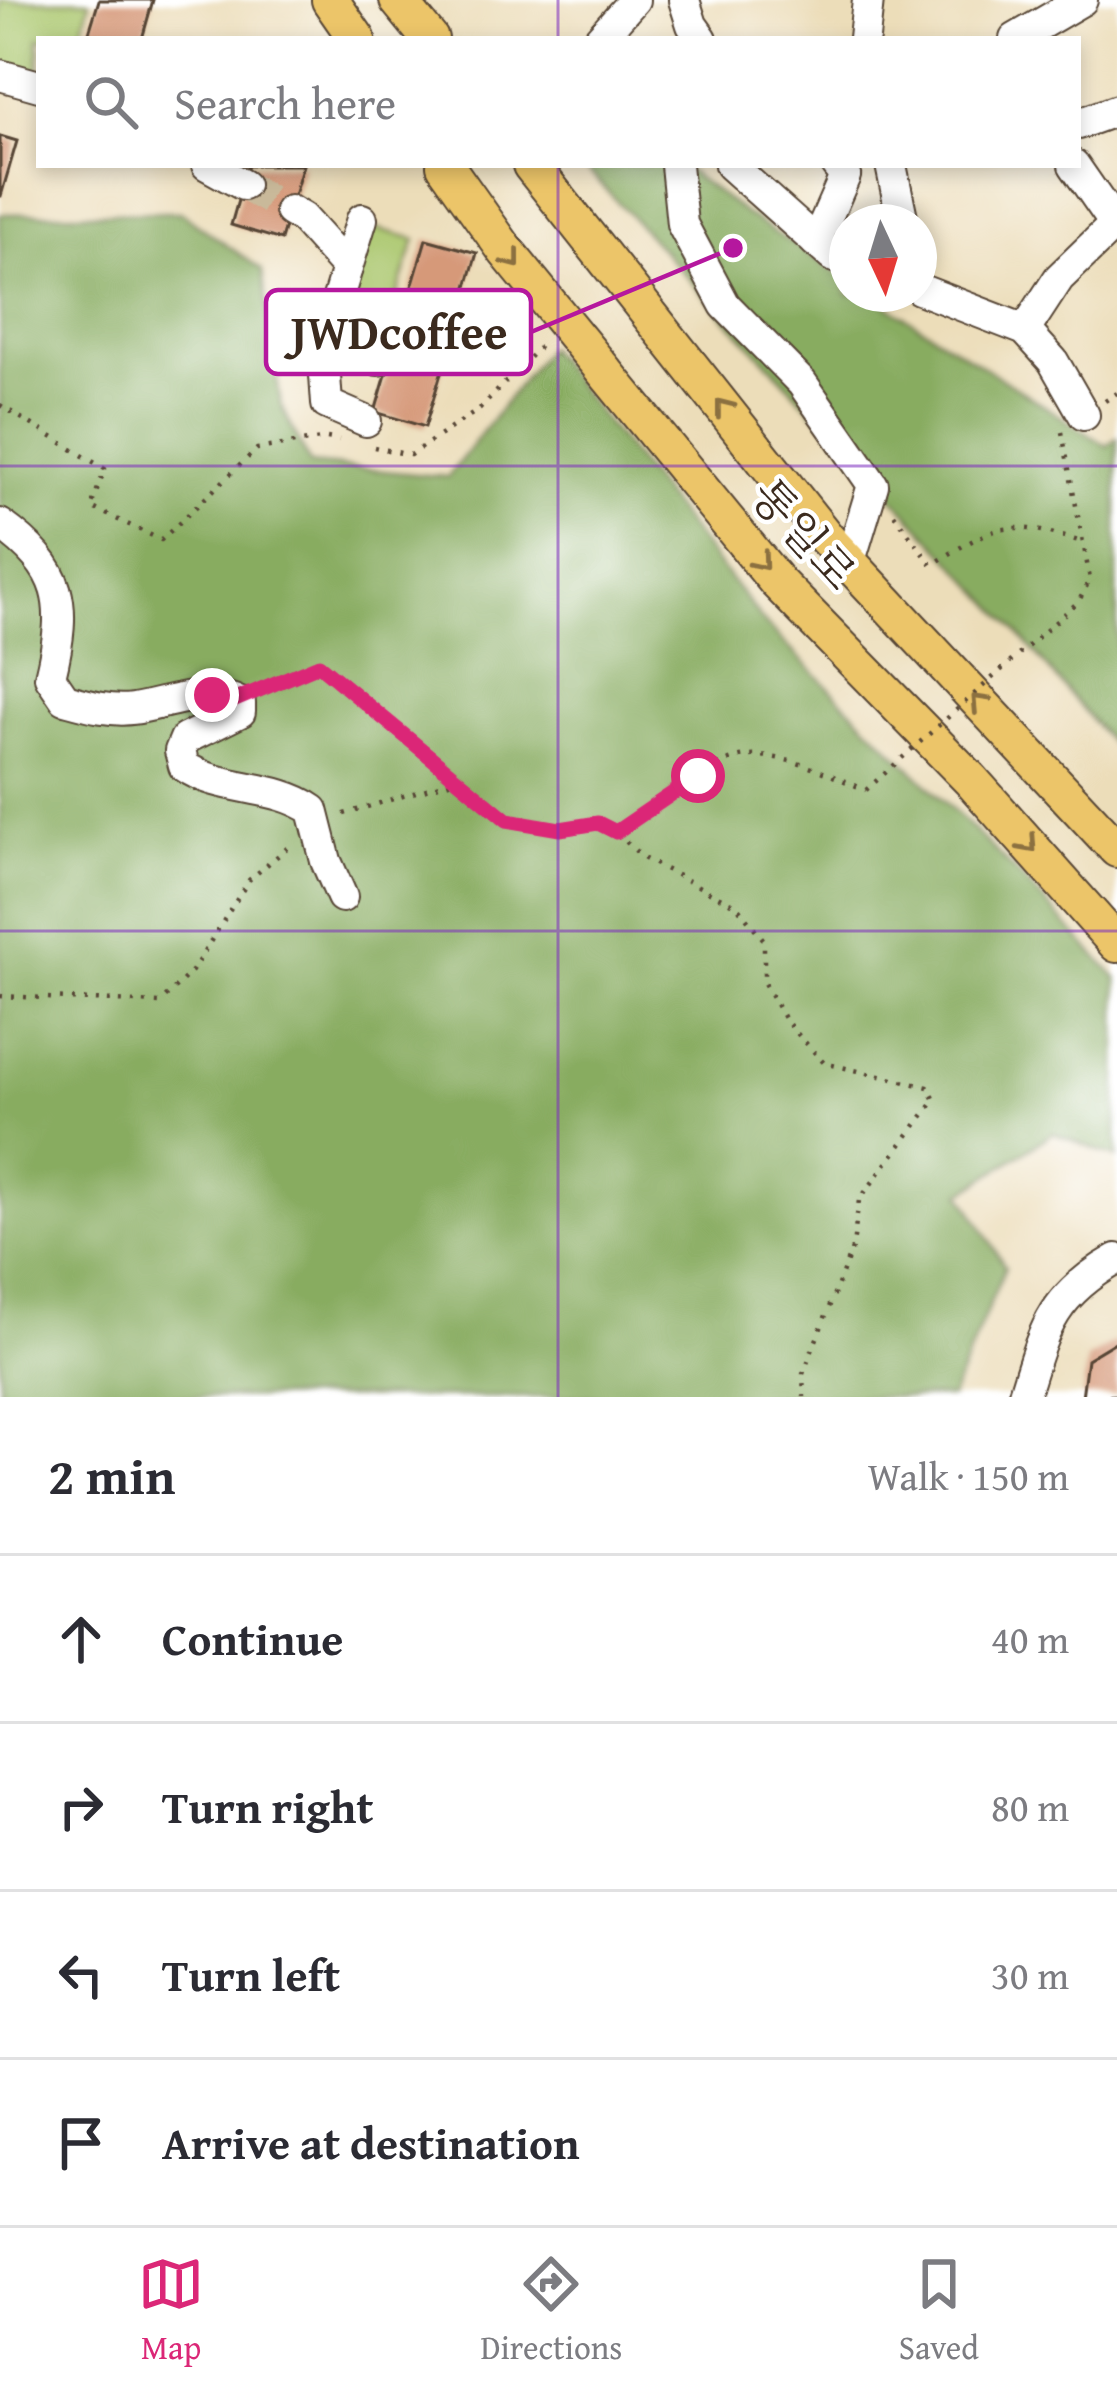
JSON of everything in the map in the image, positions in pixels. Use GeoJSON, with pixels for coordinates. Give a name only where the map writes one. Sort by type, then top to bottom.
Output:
{"type":"FeatureCollection","features":[{"type":"Feature","properties":{"kind":"main road"},"geometry":{"type":"LineString","coordinates":[[330,0],[355,36]]}},
{"type":"Feature","properties":{"kind":"main road"},"geometry":{"type":"LineString","coordinates":[[398,0],[428,36]]}},
{"type":"Feature","properties":{"kind":"main road","name":"통일로"},"geometry":{"type":"LineString","coordinates":[[447,168],[562,322],[777,582],[971,780],[1117,944]]}},
{"type":"Feature","properties":{"kind":"main road","name":"통일로"},"geometry":{"type":"LineString","coordinates":[[533,168],[849,563],[1117,849]]}},
{"type":"Feature","properties":{"kind":"street"},"geometry":{"type":"LineString","coordinates":[[602,36],[634,0]]}},
{"type":"Feature","properties":{"kind":"street"},"geometry":{"type":"LineString","coordinates":[[684,0],[700,36]]}},
{"type":"Feature","properties":{"kind":"street"},"geometry":{"type":"LineString","coordinates":[[859,36],[868,0]]}},
{"type":"Feature","properties":{"kind":"street"},"geometry":{"type":"LineString","coordinates":[[1020,36],[1082,0]]}},
{"type":"Feature","properties":{"kind":"street"},"geometry":{"type":"LineString","coordinates":[[0,75],[36,85]]}},
{"type":"Feature","properties":{"kind":"street"},"geometry":{"type":"LineString","coordinates":[[1081,123],[1117,110]]}},
{"type":"Feature","properties":{"kind":"street"},"geometry":{"type":"LineString","coordinates":[[212,168],[243,185]]}},
{"type":"Feature","properties":{"kind":"street"},"geometry":{"type":"LineString","coordinates":[[676,168],[682,224],[725,305],[802,383],[873,485],[849,563]]}},
{"type":"Feature","properties":{"kind":"street"},"geometry":{"type":"LineString","coordinates":[[733,168],[829,253]]}},
{"type":"Feature","properties":{"kind":"street"},"geometry":{"type":"LineString","coordinates":[[816,242],[845,176],[838,168]]}},
{"type":"Feature","properties":{"kind":"street"},"geometry":{"type":"LineString","coordinates":[[892,168],[899,204]]}},
{"type":"Feature","properties":{"kind":"street"},"geometry":{"type":"LineString","coordinates":[[1025,330],[1059,278],[1116,226],[1076,168]]}},
{"type":"Feature","properties":{"kind":"street"},"geometry":{"type":"LineString","coordinates":[[290,211],[347,268]]}},
{"type":"Feature","properties":{"kind":"street"},"geometry":{"type":"LineString","coordinates":[[360,436],[327,404],[323,347],[362,220]]}},
{"type":"Feature","properties":{"kind":"street"},"geometry":{"type":"LineString","coordinates":[[937,296],[1025,330],[1053,361],[1084,415]]}},
{"type":"Feature","properties":{"kind":"street"},"geometry":{"type":"LineString","coordinates":[[323,347],[378,360]]}},
{"type":"Feature","properties":{"kind":"street"},"geometry":{"type":"LineString","coordinates":[[0,524],[43,560],[54,580],[59,612],[50,677],[65,699],[95,708],[130,710],[212,695],[240,703],[240,712],[185,739],[180,751],[184,766],[197,776],[265,790],[313,810],[342,897]]}},
{"type":"Feature","properties":{"kind":"street"},"geometry":{"type":"LineString","coordinates":[[1023,1397],[1047,1320],[1086,1276],[1117,1259]]}},
{"type":"Feature","properties":{"kind":"path"},"geometry":{"type":"LineString","coordinates":[[0,406],[105,469],[91,507],[161,540],[257,449],[360,436],[410,455],[480,409],[562,322]]}},
{"type":"Feature","properties":{"kind":"path"},"geometry":{"type":"LineString","coordinates":[[616,832],[698,776],[745,755],[800,764],[866,790],[1079,602],[1090,579],[1061,433],[1084,415]]}},
{"type":"Feature","properties":{"kind":"path"},"geometry":{"type":"LineString","coordinates":[[873,485],[932,566],[981,534],[1028,525],[1082,542]]}},
{"type":"Feature","properties":{"kind":"path"},"geometry":{"type":"LineString","coordinates":[[235,700],[319,665],[507,820],[560,829],[598,823],[616,832],[643,858],[736,907],[764,940],[764,983],[785,1021],[824,1063],[928,1087],[935,1100],[859,1200],[853,1246],[803,1374],[804,1397]]}},
{"type":"Feature","properties":{"kind":"path"},"geometry":{"type":"LineString","coordinates":[[0,995],[160,1003],[192,970],[249,880],[316,824],[459,779]]}},
{"type":"Feature","properties":{"kind":"green space"},"geometry":{"type":"Polygon","coordinates":[[[0,0],[90,1],[81,36],[36,36],[36,75],[0,66],[0,0]]]}},
{"type":"Feature","properties":{"kind":"green space"},"geometry":{"type":"Polygon","coordinates":[[[586,168],[684,168],[829,267],[829,312],[898,312],[1107,446],[1117,438],[1117,751],[1011,624],[586,168]]]}},
{"type":"Feature","properties":{"kind":"green space"},"geometry":{"type":"Polygon","coordinates":[[[180,212],[262,270],[281,406],[310,464],[448,477],[547,348],[766,625],[1117,978],[1117,1158],[1053,1133],[962,1193],[1005,1267],[951,1397],[0,1397],[0,214],[180,212]]]}},
{"type":"Feature","properties":{"kind":"green space"},"geometry":{"type":"Polygon","coordinates":[[[371,227],[416,239],[381,343],[339,332],[371,227]]]}},
{"type":"Feature","properties":{"kind":"building"},"geometry":{"type":"Polygon","coordinates":[[[99,0],[153,0],[143,36],[88,36],[99,0]]]}},
{"type":"Feature","properties":{"kind":"building"},"geometry":{"type":"Polygon","coordinates":[[[0,136],[17,141],[1,196],[0,196],[0,136]]]}},
{"type":"Feature","properties":{"kind":"building"},"geometry":{"type":"Polygon","coordinates":[[[247,168],[302,168],[281,240],[231,225],[247,168]]]}},
{"type":"Feature","properties":{"kind":"building"},"geometry":{"type":"Polygon","coordinates":[[[426,239],[477,253],[425,427],[375,412],[426,239]]]}},
{"type":"Feature","properties":{"kind":"building"},"geometry":{"type":"Polygon","coordinates":[[[1117,1341],[1117,1395],[1082,1397],[1087,1359],[1117,1341]]]}},
{"type":"Feature","properties":{"kind":"tunnel"},"geometry":{"type":"LineString","coordinates":[[243,185],[290,211]]}},
{"type":"Feature","properties":{"kind":"place","name":"JWDcoffee"},"geometry":{"type":"Point","coordinates":[733,248]}},
{"type":"Feature","properties":{"kind":"route"},"geometry":{"type":"LineString","coordinates":[[212,695],[235,700],[319,665],[507,820],[560,829],[598,823],[616,832],[698,776]]}}]}
